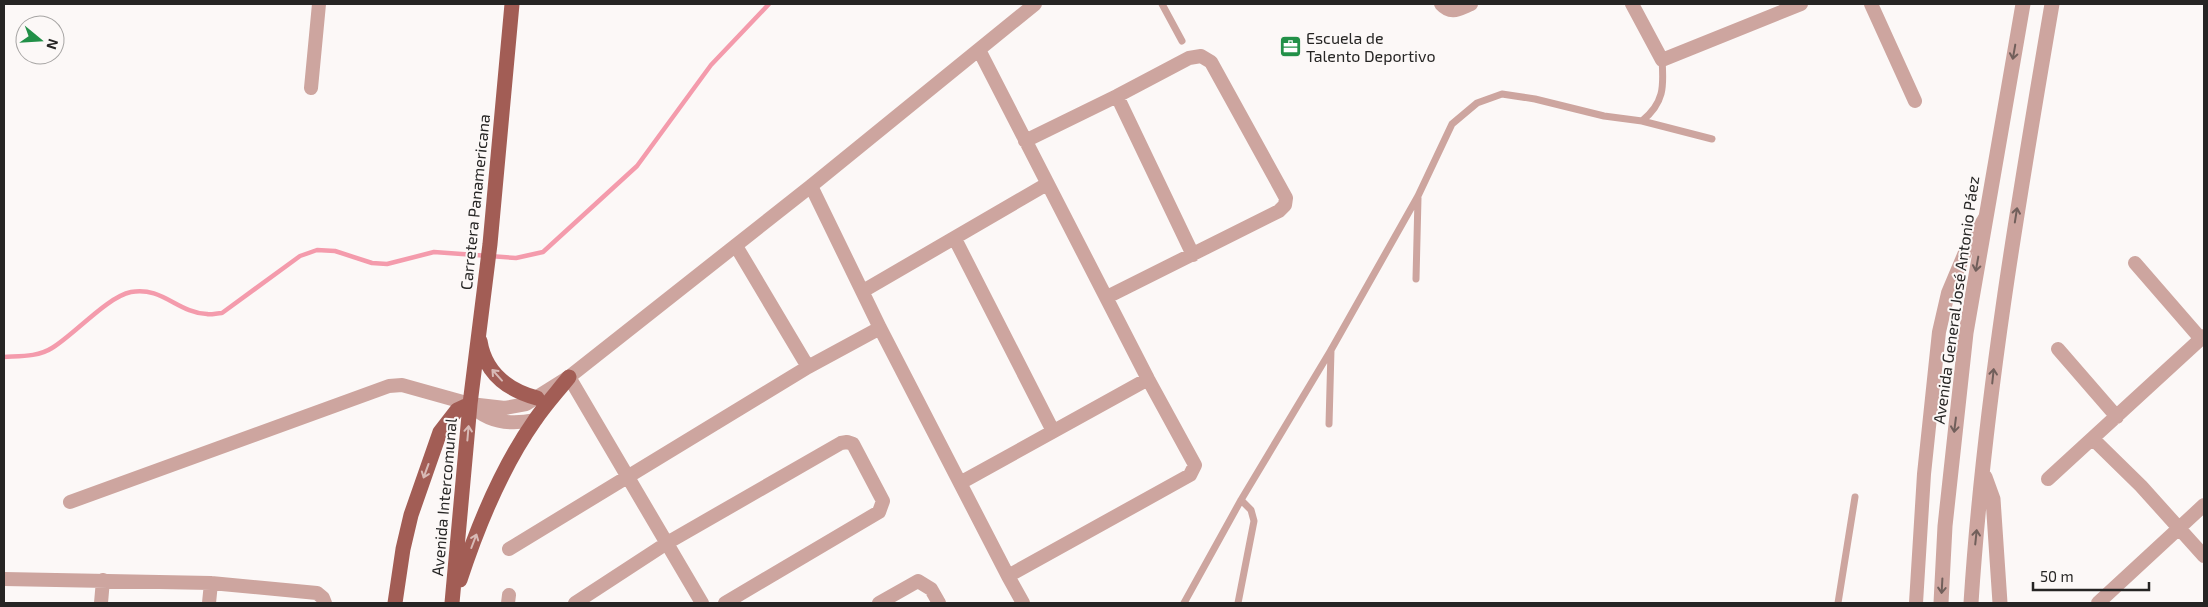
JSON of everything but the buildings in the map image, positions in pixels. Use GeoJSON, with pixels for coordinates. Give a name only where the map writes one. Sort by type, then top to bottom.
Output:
{"type":"FeatureCollection","features":[{"type":"Feature","properties":{"kind":"main road","name":"Carretera Panamericana"},"geometry":{"type":"LineString","coordinates":[[470,404],[488,264],[512,4]]}},
{"type":"Feature","properties":{"kind":"main road"},"geometry":{"type":"LineString","coordinates":[[479,333],[484,356],[496,376],[508,387],[522,394],[537,398]]}},
{"type":"Feature","properties":{"kind":"main road"},"geometry":{"type":"LineString","coordinates":[[452,603],[478,531],[494,494],[535,420],[569,377]]}},
{"type":"Feature","properties":{"kind":"main road","name":"Avenida Intercomunal"},"geometry":{"type":"LineString","coordinates":[[395,603],[403,549],[411,515],[440,432],[456,410],[470,404],[452,603]]}},
{"type":"Feature","properties":{"kind":"street"},"geometry":{"type":"LineString","coordinates":[[311,88],[319,4]]}},
{"type":"Feature","properties":{"kind":"street"},"geometry":{"type":"LineString","coordinates":[[70,502],[388,386],[402,385],[470,404],[510,407],[526,404],[569,377],[736,246],[1035,4]]}},
{"type":"Feature","properties":{"kind":"street"},"geometry":{"type":"LineString","coordinates":[[1441,4],[1454,12],[1471,4]]}},
{"type":"Feature","properties":{"kind":"street"},"geometry":{"type":"LineString","coordinates":[[1632,4],[1662,60],[1801,4]]}},
{"type":"Feature","properties":{"kind":"street"},"geometry":{"type":"LineString","coordinates":[[1871,4],[1915,101]]}},
{"type":"Feature","properties":{"kind":"street","name":"Avenida General José Antonio Páez"},"geometry":{"type":"LineString","coordinates":[[1941,603],[1945,526],[1966,333],[2023,4]]}},
{"type":"Feature","properties":{"kind":"street"},"geometry":{"type":"LineString","coordinates":[[1971,603],[1983,472],[2002,304],[2052,4]]}},
{"type":"Feature","properties":{"kind":"street"},"geometry":{"type":"LineString","coordinates":[[979,50],[1024,141],[1195,465],[1194,471],[1190,475],[1008,576]]}},
{"type":"Feature","properties":{"kind":"street"},"geometry":{"type":"LineString","coordinates":[[1024,141],[1117,96],[1189,58],[1202,56],[1210,62],[1286,198],[1285,205],[1279,210],[1107,297]]}},
{"type":"Feature","properties":{"kind":"street"},"geometry":{"type":"LineString","coordinates":[[1117,96],[1193,255]]}},
{"type":"Feature","properties":{"kind":"street"},"geometry":{"type":"LineString","coordinates":[[863,291],[1047,184]]}},
{"type":"Feature","properties":{"kind":"street"},"geometry":{"type":"LineString","coordinates":[[811,186],[880,328],[1023,603]]}},
{"type":"Feature","properties":{"kind":"street"},"geometry":{"type":"LineString","coordinates":[[1916,603],[1924,474],[1939,332],[1948,293],[1969,243],[1985,218]]}},
{"type":"Feature","properties":{"kind":"street"},"geometry":{"type":"LineString","coordinates":[[955,239],[1053,431]]}},
{"type":"Feature","properties":{"kind":"street"},"geometry":{"type":"LineString","coordinates":[[736,246],[808,367]]}},
{"type":"Feature","properties":{"kind":"street"},"geometry":{"type":"LineString","coordinates":[[2048,478],[2203,338],[2135,263]]}},
{"type":"Feature","properties":{"kind":"street"},"geometry":{"type":"LineString","coordinates":[[509,549],[808,367],[880,328]]}},
{"type":"Feature","properties":{"kind":"street"},"geometry":{"type":"LineString","coordinates":[[2058,349],[2117,417]]}},
{"type":"Feature","properties":{"kind":"street"},"geometry":{"type":"LineString","coordinates":[[569,377],[702,603]]}},
{"type":"Feature","properties":{"kind":"street"},"geometry":{"type":"LineString","coordinates":[[960,483],[1148,379]]}},
{"type":"Feature","properties":{"kind":"street"},"geometry":{"type":"LineString","coordinates":[[470,404],[478,413],[492,420],[517,424],[535,420]]}},
{"type":"Feature","properties":{"kind":"street"},"geometry":{"type":"LineString","coordinates":[[2093,439],[2204,556]]}},
{"type":"Feature","properties":{"kind":"street"},"geometry":{"type":"LineString","coordinates":[[575,603],[667,543],[841,443],[853,444],[883,501],[879,512],[725,603]]}},
{"type":"Feature","properties":{"kind":"street"},"geometry":{"type":"LineString","coordinates":[[1983,472],[1993,499],[2000,603]]}},
{"type":"Feature","properties":{"kind":"street"},"geometry":{"type":"LineString","coordinates":[[2098,603],[2204,505]]}},
{"type":"Feature","properties":{"kind":"street"},"geometry":{"type":"LineString","coordinates":[[4,578],[211,583],[317,593],[323,598],[325,603]]}},
{"type":"Feature","properties":{"kind":"street"},"geometry":{"type":"LineString","coordinates":[[101,603],[103,580]]}},
{"type":"Feature","properties":{"kind":"street"},"geometry":{"type":"LineString","coordinates":[[879,603],[918,581],[931,589],[939,603]]}},
{"type":"Feature","properties":{"kind":"street"},"geometry":{"type":"LineString","coordinates":[[209,603],[211,583]]}},
{"type":"Feature","properties":{"kind":"lane"},"geometry":{"type":"LineString","coordinates":[[1162,4],[1182,41]]}},
{"type":"Feature","properties":{"kind":"lane"},"geometry":{"type":"LineString","coordinates":[[1642,121],[1654,111],[1661,97],[1664,80],[1662,60]]}},
{"type":"Feature","properties":{"kind":"lane"},"geometry":{"type":"LineString","coordinates":[[1184,603],[1418,196],[1452,124],[1476,103],[1502,94],[1535,99],[1604,116],[1642,121],[1712,138]]}},
{"type":"Feature","properties":{"kind":"lane"},"geometry":{"type":"LineString","coordinates":[[1416,279],[1418,196]]}},
{"type":"Feature","properties":{"kind":"lane"},"geometry":{"type":"LineString","coordinates":[[1329,424],[1331,350]]}},
{"type":"Feature","properties":{"kind":"lane"},"geometry":{"type":"LineString","coordinates":[[1838,603],[1855,497]]}},
{"type":"Feature","properties":{"kind":"lane"},"geometry":{"type":"LineString","coordinates":[[1238,603],[1254,521],[1251,510],[1242,500]]}},
{"type":"Feature","properties":{"kind":"waterway"},"geometry":{"type":"LineString","coordinates":[[4,357],[29,356],[47,351],[61,342],[102,308],[122,295],[131,292],[142,291],[152,293],[197,313],[222,313],[300,256],[317,250],[335,251],[372,263],[387,264],[434,252],[516,258],[543,252],[637,166],[711,65],[769,4]]}},
{"type":"Feature","properties":{"kind":"place","name":"Escuela de Talento Deportivo"},"geometry":{"type":"Point","coordinates":[1290,47]}}]}
